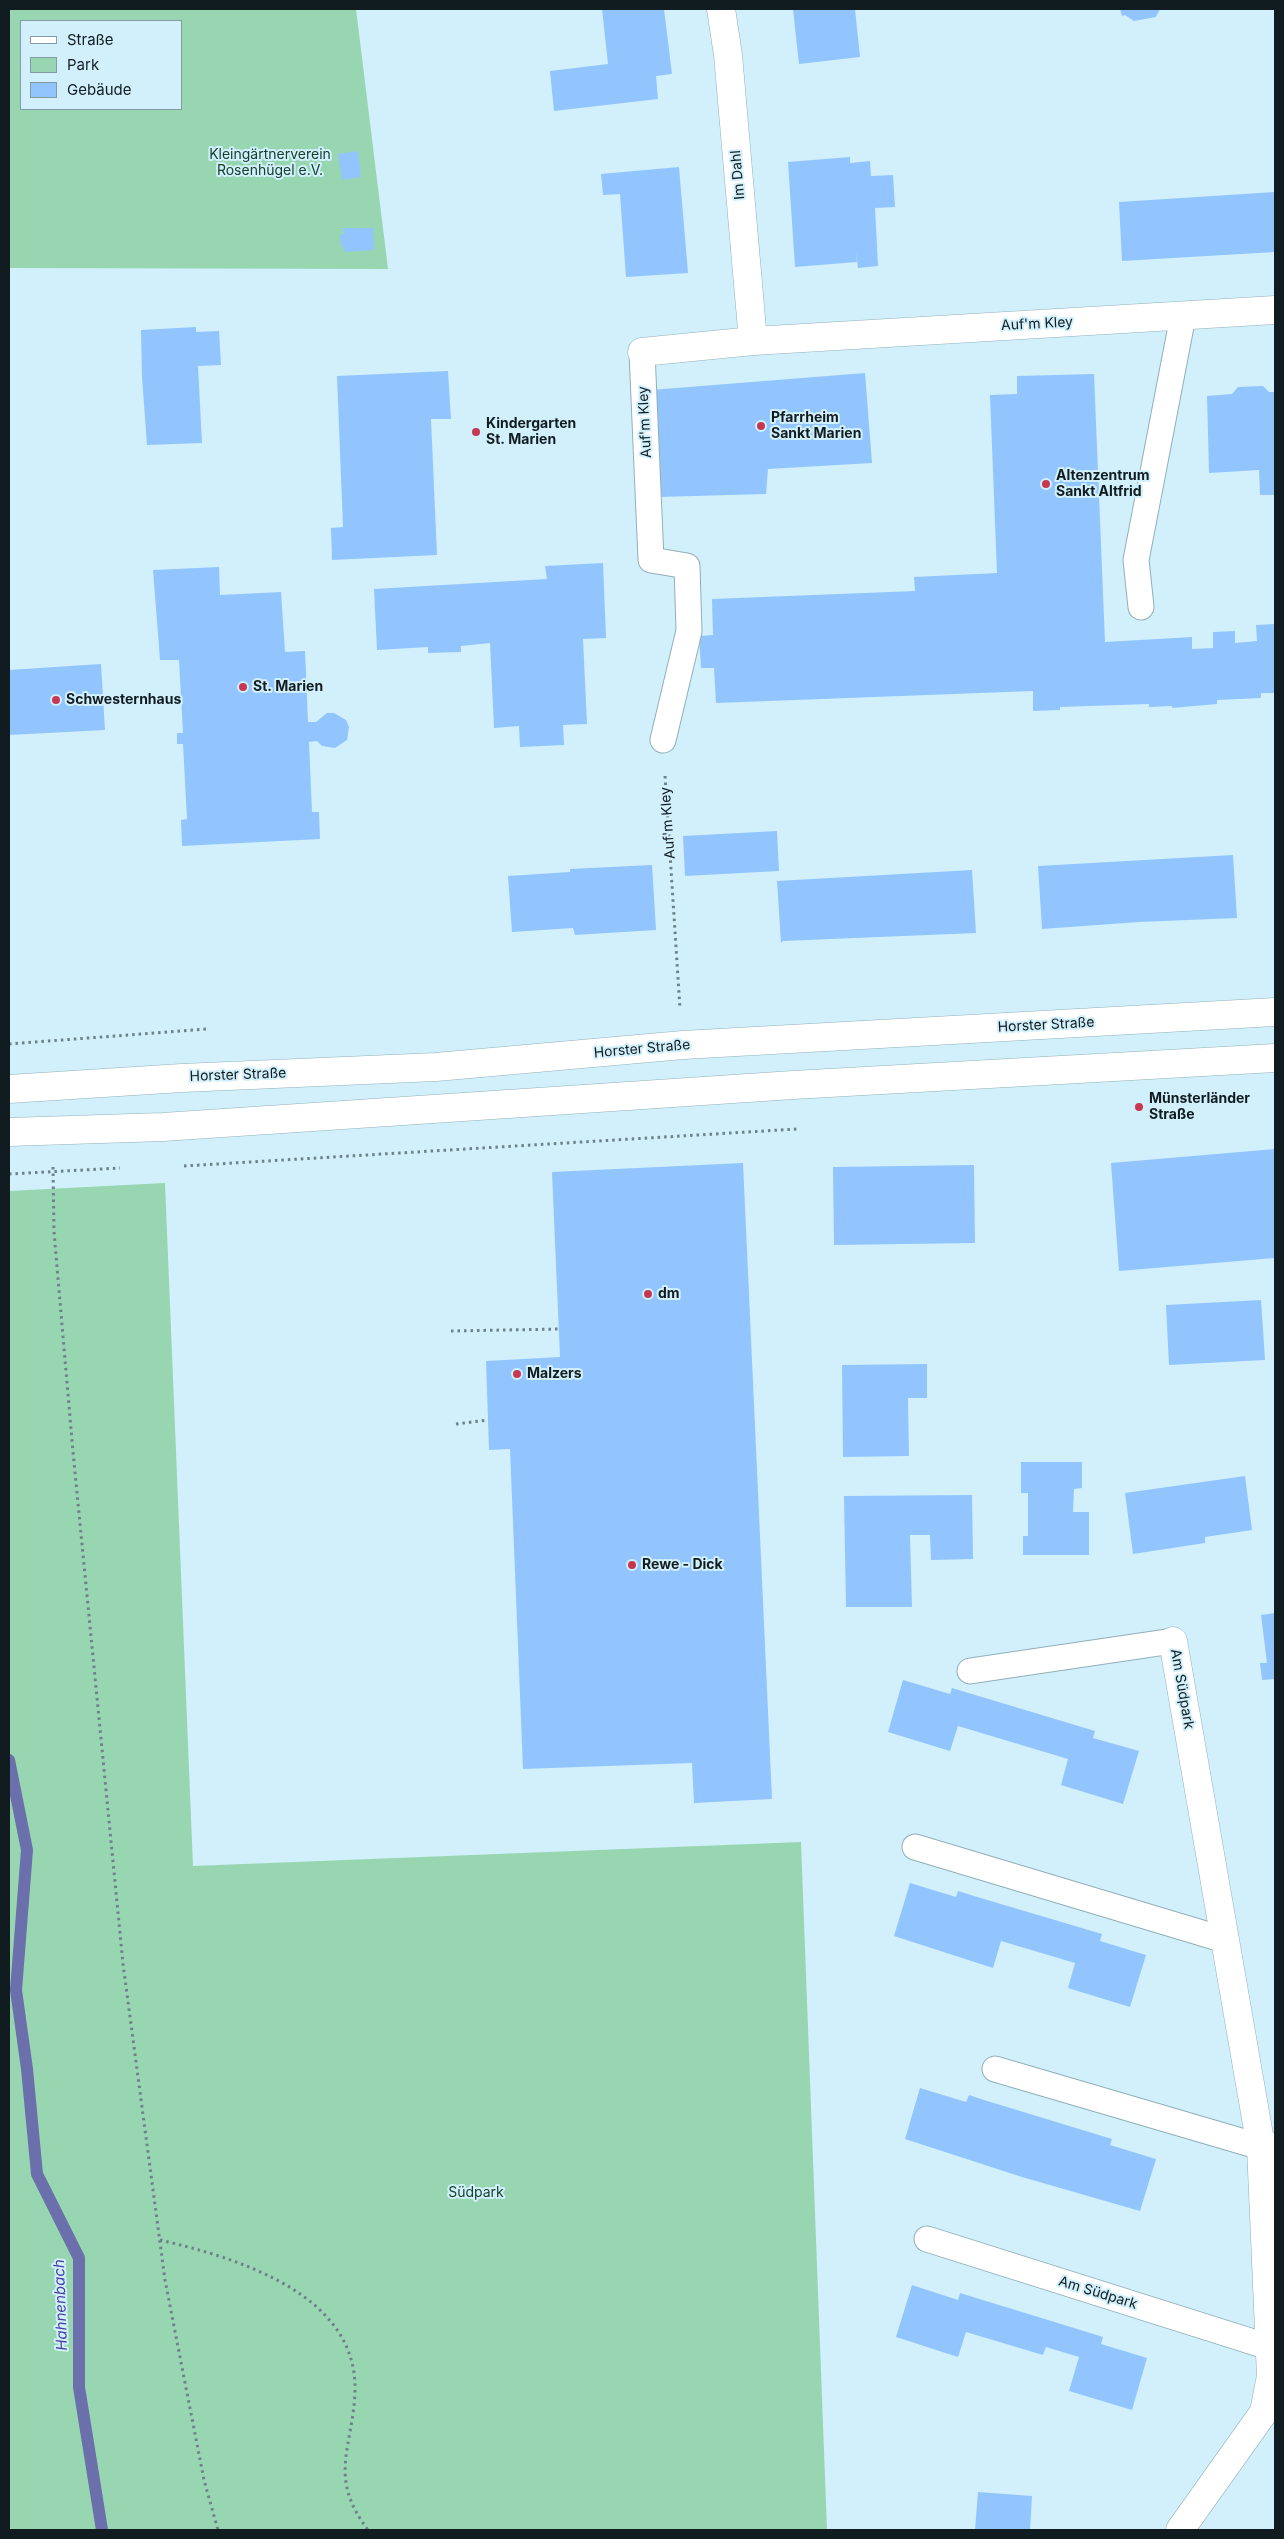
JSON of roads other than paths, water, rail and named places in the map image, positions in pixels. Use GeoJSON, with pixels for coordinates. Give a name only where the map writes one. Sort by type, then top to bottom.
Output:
{"type":"FeatureCollection","features":[{"type":"Feature","properties":{"kind":"main road","name":"Im Dahl"},"geometry":{"type":"LineString","coordinates":[[721,9],[728,55],[753,341]]}},
{"type":"Feature","properties":{"kind":"main road","name":"Auf'm Kley"},"geometry":{"type":"LineString","coordinates":[[642,352],[753,341],[1275,310]]}},
{"type":"Feature","properties":{"kind":"main road","name":"Horster Straße"},"geometry":{"type":"LineString","coordinates":[[9,1089],[182,1078],[436,1067],[683,1045],[1275,1012]]}},
{"type":"Feature","properties":{"kind":"main road"},"geometry":{"type":"LineString","coordinates":[[9,1132],[163,1127],[794,1085],[1275,1058]]}},
{"type":"Feature","properties":{"kind":"main road","name":"Am Südpark"},"geometry":{"type":"LineString","coordinates":[[1173,1641],[1225,1940],[1268,2147],[1269,2347],[1271,2376],[1264,2412],[1180,2530]]}},
{"type":"Feature","properties":{"kind":"lane"},"geometry":{"type":"LineString","coordinates":[[1141,607],[1136,560],[1183,316]]}},
{"type":"Feature","properties":{"kind":"lane","name":"Auf'm Kley"},"geometry":{"type":"LineString","coordinates":[[642,352],[651,560],[687,566],[689,631],[663,740]]}},
{"type":"Feature","properties":{"kind":"lane","name":"Am Südpark"},"geometry":{"type":"LineString","coordinates":[[970,1671],[1173,1641]]}},
{"type":"Feature","properties":{"kind":"lane"},"geometry":{"type":"LineString","coordinates":[[915,1847],[1225,1940]]}},
{"type":"Feature","properties":{"kind":"lane"},"geometry":{"type":"LineString","coordinates":[[995,2068],[1268,2147]]}},
{"type":"Feature","properties":{"kind":"lane","name":"Am Südpark"},"geometry":{"type":"LineString","coordinates":[[927,2240],[1269,2347]]}},
{"type":"Feature","properties":{"kind":"waterway","name":"Hahnenbach"},"geometry":{"type":"LineString","coordinates":[[9,1760],[27,1850],[16,1990],[27,2069],[37,2174],[79,2258],[79,2387],[102,2530]]}},
{"type":"Feature","properties":{"kind":"place","name":"Pfarrheim Sankt Marien"},"geometry":{"type":"Point","coordinates":[761,426]}},
{"type":"Feature","properties":{"kind":"place","name":"Kindergarten St. Marien"},"geometry":{"type":"Point","coordinates":[476,432]}},
{"type":"Feature","properties":{"kind":"place","name":"Altenzentrum Sankt Altfrid"},"geometry":{"type":"Point","coordinates":[1046,484]}},
{"type":"Feature","properties":{"kind":"place","name":"St. Marien"},"geometry":{"type":"Point","coordinates":[243,687]}},
{"type":"Feature","properties":{"kind":"place","name":"Schwesternhaus"},"geometry":{"type":"Point","coordinates":[56,700]}},
{"type":"Feature","properties":{"kind":"place","name":"Münsterländer Straße"},"geometry":{"type":"Point","coordinates":[1139,1107]}},
{"type":"Feature","properties":{"kind":"place","name":"dm"},"geometry":{"type":"Point","coordinates":[648,1294]}},
{"type":"Feature","properties":{"kind":"place","name":"Malzers"},"geometry":{"type":"Point","coordinates":[517,1374]}},
{"type":"Feature","properties":{"kind":"place","name":"Rewe - Dick"},"geometry":{"type":"Point","coordinates":[632,1565]}},
{"type":"Feature","properties":{"kind":"park label","name":"Kleingärtnerverein Rosenhügel e.V."},"geometry":{"type":"Point","coordinates":[270,164]}},
{"type":"Feature","properties":{"kind":"park label","name":"Südpark"},"geometry":{"type":"Point","coordinates":[476,2193]}}]}
